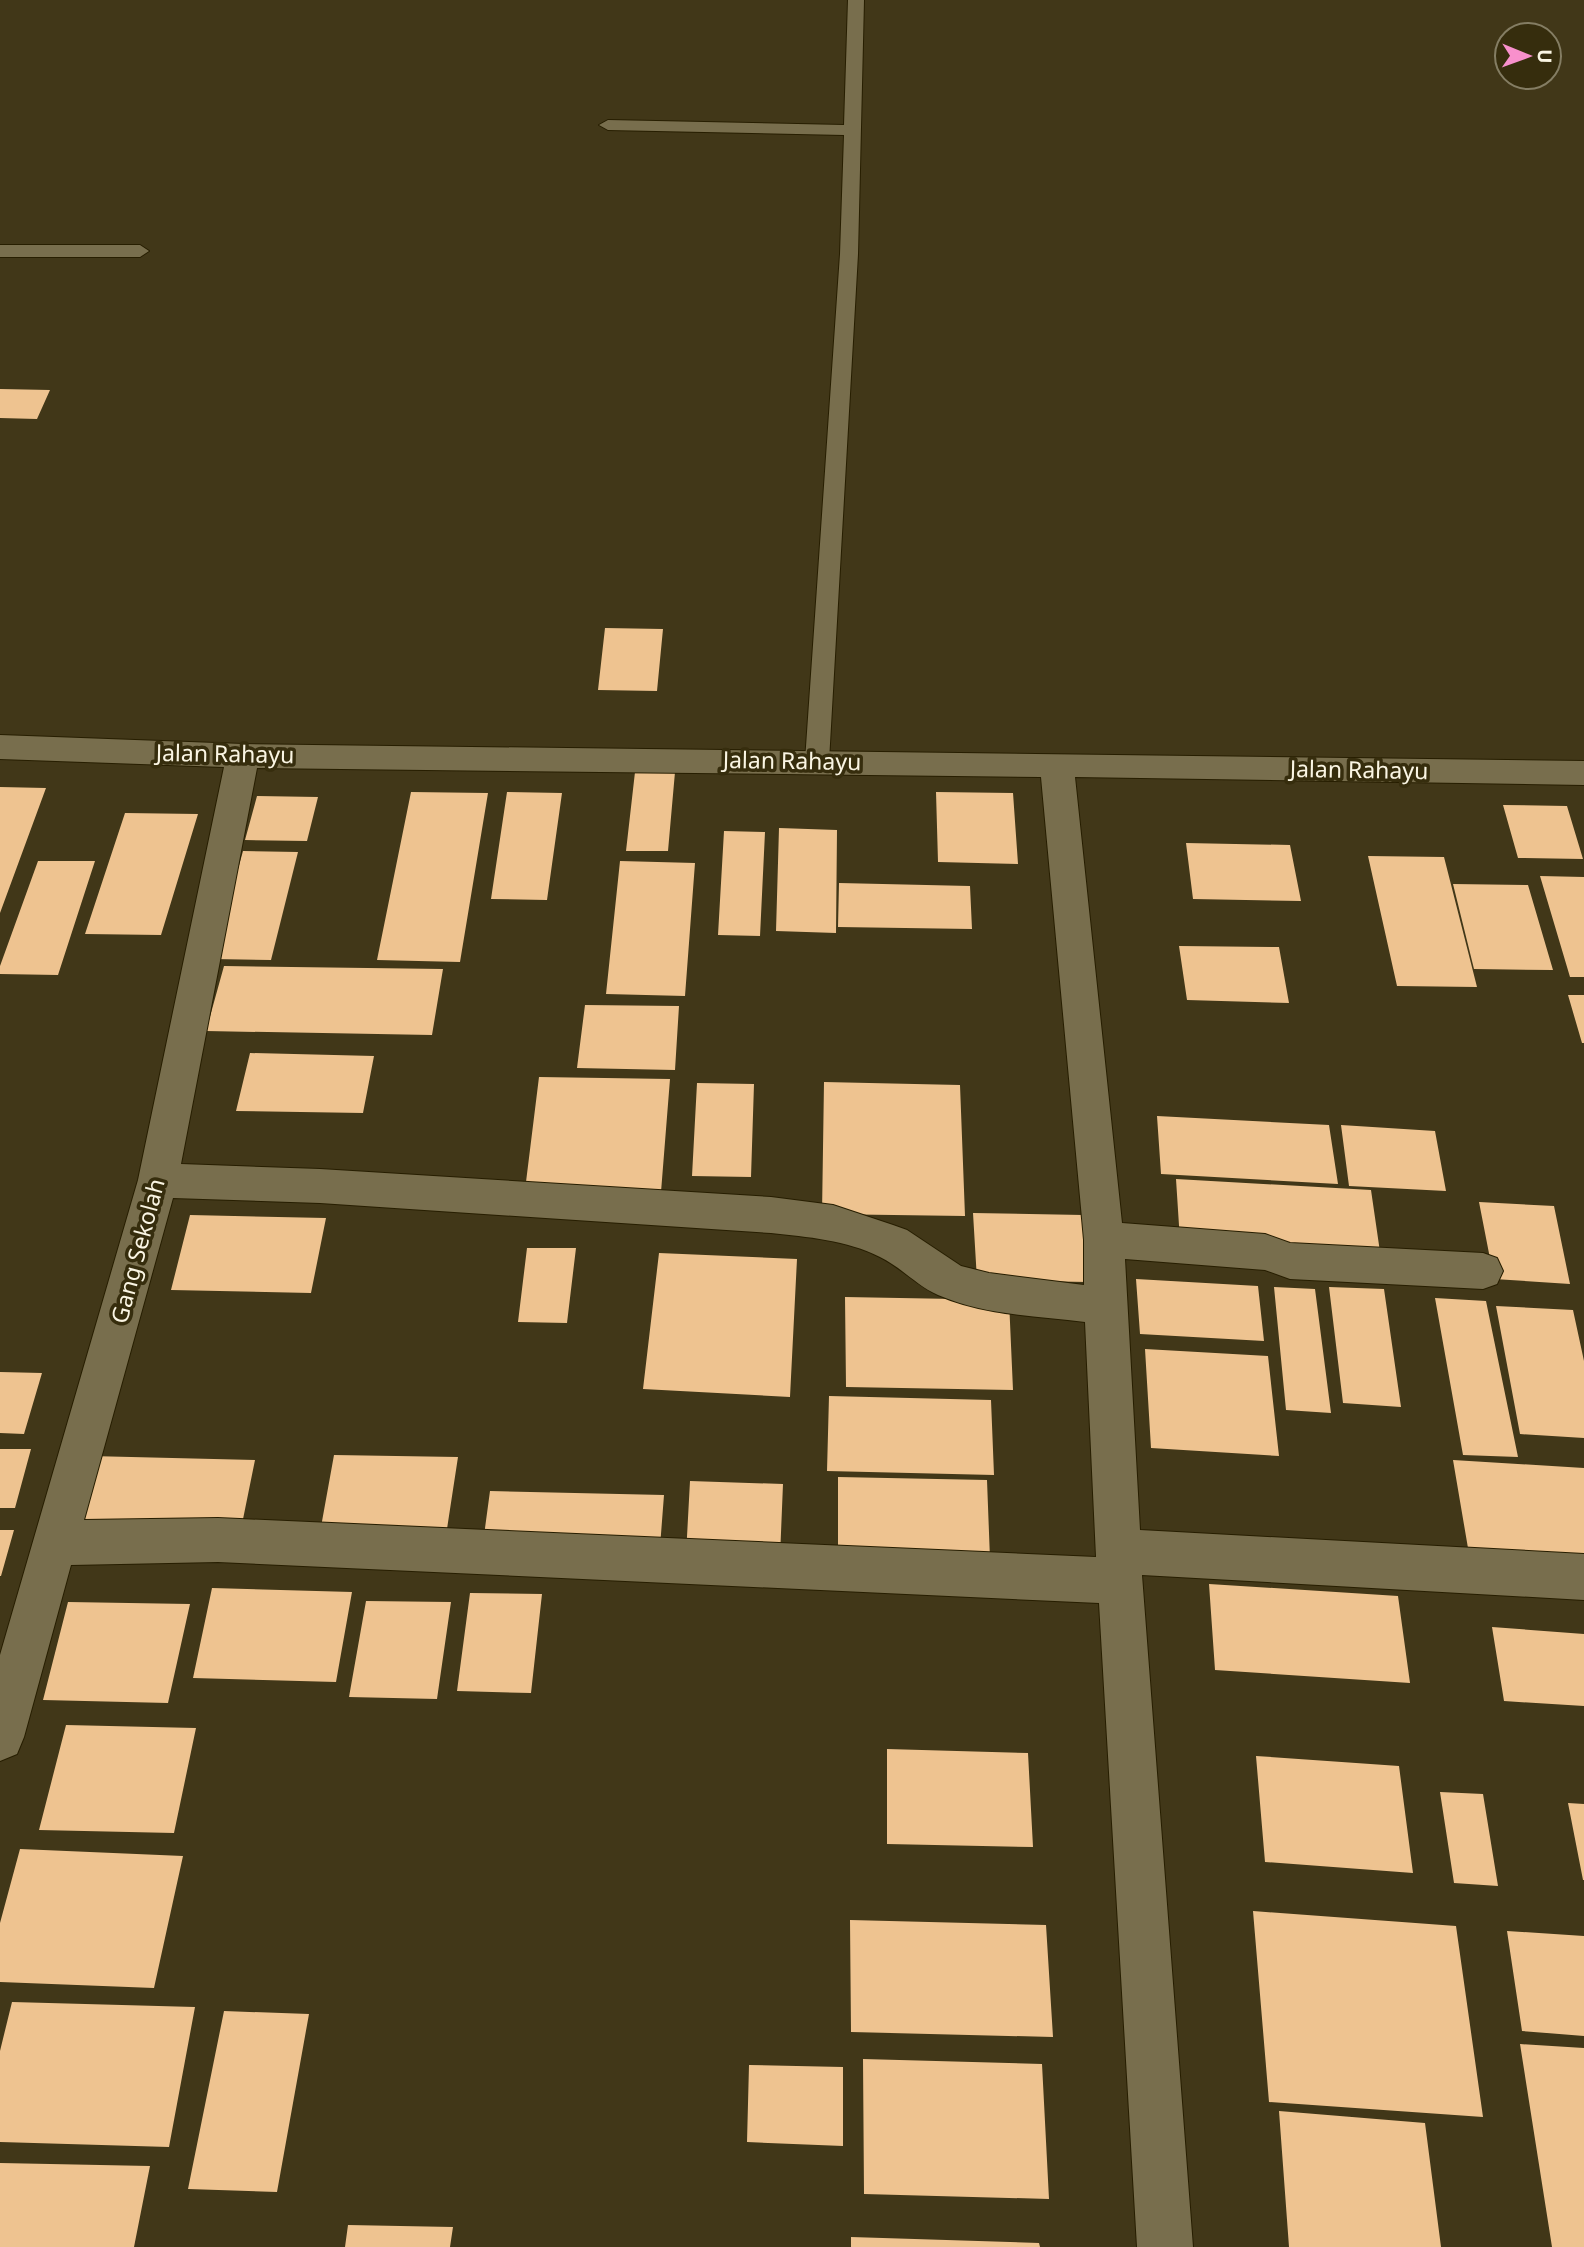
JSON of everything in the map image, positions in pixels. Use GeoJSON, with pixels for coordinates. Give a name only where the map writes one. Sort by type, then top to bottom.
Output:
{"type":"FeatureCollection","features":[{"type":"Feature","properties":{"kind":"street","name":"Jalan Rahayu"},"geometry":{"type":"LineString","coordinates":[[0,747],[243,756],[817,761],[1584,773]]}},
{"type":"Feature","properties":{"kind":"street","name":"Gang Sekolah"},"geometry":{"type":"LineString","coordinates":[[3,1713],[57,1543],[158,1180],[243,756]]}},
{"type":"Feature","properties":{"kind":"street"},"geometry":{"type":"LineString","coordinates":[[1057,766],[1104,1240],[1119,1566],[1165,2247]]}},
{"type":"Feature","properties":{"kind":"street"},"geometry":{"type":"LineString","coordinates":[[158,1180],[483,1195],[783,1216],[833,1223],[893,1243],[950,1281],[989,1292],[1105,1306]]}},
{"type":"Feature","properties":{"kind":"street"},"geometry":{"type":"LineString","coordinates":[[1104,1240],[1265,1252],[1290,1261],[1483,1271]]}},
{"type":"Feature","properties":{"kind":"street"},"geometry":{"type":"LineString","coordinates":[[57,1543],[218,1540],[1584,1577]]}},
{"type":"Feature","properties":{"kind":"lane"},"geometry":{"type":"LineString","coordinates":[[817,761],[849,254],[856,0]]}},
{"type":"Feature","properties":{"kind":"lane"},"geometry":{"type":"LineString","coordinates":[[608,125],[853,130]]}},
{"type":"Feature","properties":{"kind":"lane"},"geometry":{"type":"LineString","coordinates":[[0,251],[140,251]]}},
{"type":"Feature","properties":{"kind":"building"},"geometry":{"type":"Polygon","coordinates":[[[0,389],[50,390],[37,419],[0,418],[0,389]]]}},
{"type":"Feature","properties":{"kind":"building"},"geometry":{"type":"Polygon","coordinates":[[[605,628],[663,629],[657,691],[598,690],[605,628]]]}},
{"type":"Feature","properties":{"kind":"building"},"geometry":{"type":"Polygon","coordinates":[[[635,772],[675,772],[668,851],[626,851],[635,772]]]}},
{"type":"Feature","properties":{"kind":"building"},"geometry":{"type":"Polygon","coordinates":[[[0,787],[46,788],[0,913],[0,787]]]}},
{"type":"Feature","properties":{"kind":"building"},"geometry":{"type":"Polygon","coordinates":[[[411,792],[488,793],[460,962],[377,960],[411,792]]]}},
{"type":"Feature","properties":{"kind":"building"},"geometry":{"type":"Polygon","coordinates":[[[507,792],[562,793],[547,900],[491,899],[507,792]]]}},
{"type":"Feature","properties":{"kind":"building"},"geometry":{"type":"Polygon","coordinates":[[[936,792],[1013,793],[1018,864],[938,862],[936,792]]]}},
{"type":"Feature","properties":{"kind":"building"},"geometry":{"type":"Polygon","coordinates":[[[257,796],[318,797],[307,841],[245,840],[257,796]]]}},
{"type":"Feature","properties":{"kind":"building"},"geometry":{"type":"Polygon","coordinates":[[[1503,805],[1567,806],[1583,859],[1518,858],[1503,805]]]}},
{"type":"Feature","properties":{"kind":"building"},"geometry":{"type":"Polygon","coordinates":[[[125,813],[198,814],[161,935],[85,934],[125,813]]]}},
{"type":"Feature","properties":{"kind":"building"},"geometry":{"type":"Polygon","coordinates":[[[779,828],[837,830],[836,933],[776,931],[779,828]]]}},
{"type":"Feature","properties":{"kind":"building"},"geometry":{"type":"Polygon","coordinates":[[[724,831],[765,832],[760,936],[718,935],[724,831]]]}},
{"type":"Feature","properties":{"kind":"building"},"geometry":{"type":"Polygon","coordinates":[[[1186,843],[1290,845],[1301,901],[1193,899],[1186,843]]]}},
{"type":"Feature","properties":{"kind":"building"},"geometry":{"type":"Polygon","coordinates":[[[243,851],[298,852],[271,960],[213,959],[243,851]]]}},
{"type":"Feature","properties":{"kind":"building"},"geometry":{"type":"Polygon","coordinates":[[[1368,856],[1444,857],[1477,987],[1397,986],[1368,856]]]}},
{"type":"Feature","properties":{"kind":"building"},"geometry":{"type":"Polygon","coordinates":[[[38,861],[95,861],[58,975],[0,974],[0,966],[38,861]]]}},
{"type":"Feature","properties":{"kind":"building"},"geometry":{"type":"Polygon","coordinates":[[[620,861],[695,863],[685,996],[606,994],[620,861]]]}},
{"type":"Feature","properties":{"kind":"building"},"geometry":{"type":"Polygon","coordinates":[[[1540,876],[1584,877],[1584,977],[1570,977],[1540,876]]]}},
{"type":"Feature","properties":{"kind":"building"},"geometry":{"type":"Polygon","coordinates":[[[839,883],[970,886],[972,929],[838,927],[839,883]]]}},
{"type":"Feature","properties":{"kind":"building"},"geometry":{"type":"Polygon","coordinates":[[[1453,884],[1528,885],[1553,970],[1474,969],[1453,884]]]}},
{"type":"Feature","properties":{"kind":"building"},"geometry":{"type":"Polygon","coordinates":[[[1179,946],[1279,947],[1289,1003],[1187,1000],[1179,946]]]}},
{"type":"Feature","properties":{"kind":"building"},"geometry":{"type":"Polygon","coordinates":[[[224,966],[443,969],[432,1035],[206,1031],[224,966]]]}},
{"type":"Feature","properties":{"kind":"building"},"geometry":{"type":"Polygon","coordinates":[[[1568,995],[1584,995],[1584,1043],[1582,1043],[1568,995]]]}},
{"type":"Feature","properties":{"kind":"building"},"geometry":{"type":"Polygon","coordinates":[[[585,1005],[679,1006],[675,1070],[577,1068],[585,1005]]]}},
{"type":"Feature","properties":{"kind":"building"},"geometry":{"type":"Polygon","coordinates":[[[250,1053],[374,1056],[363,1113],[236,1111],[250,1053]]]}},
{"type":"Feature","properties":{"kind":"building"},"geometry":{"type":"Polygon","coordinates":[[[539,1077],[670,1079],[661,1192],[525,1190],[539,1077]]]}},
{"type":"Feature","properties":{"kind":"building"},"geometry":{"type":"Polygon","coordinates":[[[824,1082],[960,1085],[965,1216],[822,1214],[824,1082]]]}},
{"type":"Feature","properties":{"kind":"building"},"geometry":{"type":"Polygon","coordinates":[[[697,1083],[754,1084],[751,1177],[692,1176],[697,1083]]]}},
{"type":"Feature","properties":{"kind":"building"},"geometry":{"type":"Polygon","coordinates":[[[1157,1116],[1329,1125],[1338,1184],[1161,1174],[1157,1116]]]}},
{"type":"Feature","properties":{"kind":"building"},"geometry":{"type":"Polygon","coordinates":[[[1341,1125],[1435,1131],[1446,1191],[1349,1186],[1341,1125]]]}},
{"type":"Feature","properties":{"kind":"building"},"geometry":{"type":"Polygon","coordinates":[[[1176,1179],[1371,1190],[1380,1252],[1180,1241],[1176,1179]]]}},
{"type":"Feature","properties":{"kind":"building"},"geometry":{"type":"Polygon","coordinates":[[[1479,1202],[1554,1206],[1570,1284],[1494,1279],[1479,1202]]]}},
{"type":"Feature","properties":{"kind":"building"},"geometry":{"type":"Polygon","coordinates":[[[973,1213],[1083,1215],[1088,1282],[977,1280],[973,1213]]]}},
{"type":"Feature","properties":{"kind":"building"},"geometry":{"type":"Polygon","coordinates":[[[190,1215],[326,1218],[311,1293],[171,1290],[190,1215]]]}},
{"type":"Feature","properties":{"kind":"building"},"geometry":{"type":"Polygon","coordinates":[[[527,1248],[576,1248],[567,1323],[518,1322],[527,1248]]]}},
{"type":"Feature","properties":{"kind":"building"},"geometry":{"type":"Polygon","coordinates":[[[659,1253],[797,1259],[790,1397],[643,1389],[659,1253]]]}},
{"type":"Feature","properties":{"kind":"building"},"geometry":{"type":"Polygon","coordinates":[[[1136,1279],[1258,1286],[1264,1341],[1140,1334],[1136,1279]]]}},
{"type":"Feature","properties":{"kind":"building"},"geometry":{"type":"Polygon","coordinates":[[[1274,1287],[1315,1289],[1331,1413],[1286,1410],[1274,1287]]]}},
{"type":"Feature","properties":{"kind":"building"},"geometry":{"type":"Polygon","coordinates":[[[1329,1287],[1384,1289],[1401,1407],[1343,1403],[1329,1287]]]}},
{"type":"Feature","properties":{"kind":"building"},"geometry":{"type":"Polygon","coordinates":[[[845,1297],[1009,1300],[1013,1390],[846,1387],[845,1297]]]}},
{"type":"Feature","properties":{"kind":"building"},"geometry":{"type":"Polygon","coordinates":[[[1435,1298],[1486,1301],[1518,1457],[1463,1455],[1435,1298]]]}},
{"type":"Feature","properties":{"kind":"building"},"geometry":{"type":"Polygon","coordinates":[[[1496,1306],[1573,1310],[1584,1361],[1584,1438],[1520,1434],[1496,1306]]]}},
{"type":"Feature","properties":{"kind":"building"},"geometry":{"type":"Polygon","coordinates":[[[1145,1349],[1268,1356],[1279,1456],[1151,1448],[1145,1349]]]}},
{"type":"Feature","properties":{"kind":"building"},"geometry":{"type":"Polygon","coordinates":[[[0,1372],[42,1373],[24,1434],[0,1433],[0,1372]]]}},
{"type":"Feature","properties":{"kind":"building"},"geometry":{"type":"Polygon","coordinates":[[[829,1396],[991,1400],[994,1475],[827,1471],[829,1396]]]}},
{"type":"Feature","properties":{"kind":"building"},"geometry":{"type":"Polygon","coordinates":[[[0,1449],[31,1449],[15,1508],[0,1508],[0,1449]]]}},
{"type":"Feature","properties":{"kind":"building"},"geometry":{"type":"Polygon","coordinates":[[[334,1455],[458,1457],[445,1542],[319,1538],[334,1455]]]}},
{"type":"Feature","properties":{"kind":"building"},"geometry":{"type":"Polygon","coordinates":[[[90,1456],[255,1460],[240,1534],[69,1530],[90,1456]]]}},
{"type":"Feature","properties":{"kind":"building"},"geometry":{"type":"Polygon","coordinates":[[[1453,1460],[1584,1468],[1584,1561],[1469,1554],[1453,1460]]]}},
{"type":"Feature","properties":{"kind":"building"},"geometry":{"type":"Polygon","coordinates":[[[838,1477],[987,1480],[990,1559],[838,1556],[838,1477]]]}},
{"type":"Feature","properties":{"kind":"building"},"geometry":{"type":"Polygon","coordinates":[[[690,1481],[783,1484],[780,1557],[686,1555],[690,1481]]]}},
{"type":"Feature","properties":{"kind":"building"},"geometry":{"type":"Polygon","coordinates":[[[490,1491],[664,1495],[660,1547],[483,1543],[490,1491]]]}},
{"type":"Feature","properties":{"kind":"building"},"geometry":{"type":"Polygon","coordinates":[[[0,1530],[14,1530],[1,1576],[0,1576],[0,1530]]]}},
{"type":"Feature","properties":{"kind":"building"},"geometry":{"type":"Polygon","coordinates":[[[1209,1584],[1398,1596],[1410,1683],[1215,1670],[1209,1584]]]}},
{"type":"Feature","properties":{"kind":"building"},"geometry":{"type":"Polygon","coordinates":[[[212,1588],[352,1592],[336,1682],[193,1678],[212,1588]]]}},
{"type":"Feature","properties":{"kind":"building"},"geometry":{"type":"Polygon","coordinates":[[[470,1593],[542,1594],[531,1693],[457,1691],[470,1593]]]}},
{"type":"Feature","properties":{"kind":"building"},"geometry":{"type":"Polygon","coordinates":[[[366,1601],[451,1602],[437,1699],[349,1697],[366,1601]]]}},
{"type":"Feature","properties":{"kind":"building"},"geometry":{"type":"Polygon","coordinates":[[[68,1602],[190,1604],[168,1703],[43,1700],[68,1602]]]}},
{"type":"Feature","properties":{"kind":"building"},"geometry":{"type":"Polygon","coordinates":[[[1492,1627],[1584,1634],[1584,1706],[1504,1701],[1492,1627]]]}},
{"type":"Feature","properties":{"kind":"building"},"geometry":{"type":"Polygon","coordinates":[[[66,1725],[196,1728],[174,1833],[39,1830],[66,1725]]]}},
{"type":"Feature","properties":{"kind":"building"},"geometry":{"type":"Polygon","coordinates":[[[887,1749],[1028,1753],[1033,1847],[887,1844],[887,1749]]]}},
{"type":"Feature","properties":{"kind":"building"},"geometry":{"type":"Polygon","coordinates":[[[1256,1756],[1399,1766],[1413,1873],[1265,1862],[1256,1756]]]}},
{"type":"Feature","properties":{"kind":"building"},"geometry":{"type":"Polygon","coordinates":[[[1440,1792],[1483,1794],[1498,1886],[1454,1883],[1440,1792]]]}},
{"type":"Feature","properties":{"kind":"building"},"geometry":{"type":"Polygon","coordinates":[[[1568,1803],[1584,1804],[1584,1880],[1583,1880],[1568,1803]]]}},
{"type":"Feature","properties":{"kind":"building"},"geometry":{"type":"Polygon","coordinates":[[[20,1849],[183,1856],[154,1988],[0,1982],[0,1923],[20,1849]]]}},
{"type":"Feature","properties":{"kind":"building"},"geometry":{"type":"Polygon","coordinates":[[[1253,1911],[1456,1926],[1483,2117],[1269,2102],[1253,1911]]]}},
{"type":"Feature","properties":{"kind":"building"},"geometry":{"type":"Polygon","coordinates":[[[850,1920],[1046,1925],[1053,2037],[851,2032],[850,1920]]]}},
{"type":"Feature","properties":{"kind":"building"},"geometry":{"type":"Polygon","coordinates":[[[1507,1931],[1584,1936],[1584,2036],[1522,2031],[1507,1931]]]}},
{"type":"Feature","properties":{"kind":"building"},"geometry":{"type":"Polygon","coordinates":[[[12,2002],[195,2007],[169,2147],[0,2142],[0,2051],[12,2002]]]}},
{"type":"Feature","properties":{"kind":"building"},"geometry":{"type":"Polygon","coordinates":[[[224,2011],[309,2014],[277,2192],[188,2189],[224,2011]]]}},
{"type":"Feature","properties":{"kind":"building"},"geometry":{"type":"Polygon","coordinates":[[[1520,2044],[1584,2048],[1584,2247],[1552,2247],[1520,2044]]]}},
{"type":"Feature","properties":{"kind":"building"},"geometry":{"type":"Polygon","coordinates":[[[863,2059],[1042,2064],[1049,2199],[864,2194],[863,2059]]]}},
{"type":"Feature","properties":{"kind":"building"},"geometry":{"type":"Polygon","coordinates":[[[749,2065],[843,2067],[843,2146],[747,2142],[749,2065]]]}},
{"type":"Feature","properties":{"kind":"building"},"geometry":{"type":"Polygon","coordinates":[[[1279,2111],[1425,2123],[1441,2247],[1289,2247],[1279,2111]]]}},
{"type":"Feature","properties":{"kind":"building"},"geometry":{"type":"Polygon","coordinates":[[[0,2163],[150,2166],[134,2247],[0,2247],[0,2163]]]}},
{"type":"Feature","properties":{"kind":"building"},"geometry":{"type":"Polygon","coordinates":[[[348,2225],[453,2227],[450,2247],[345,2247],[348,2225]]]}},
{"type":"Feature","properties":{"kind":"building"},"geometry":{"type":"Polygon","coordinates":[[[851,2237],[1039,2243],[1040,2247],[851,2247],[851,2237]]]}}]}
